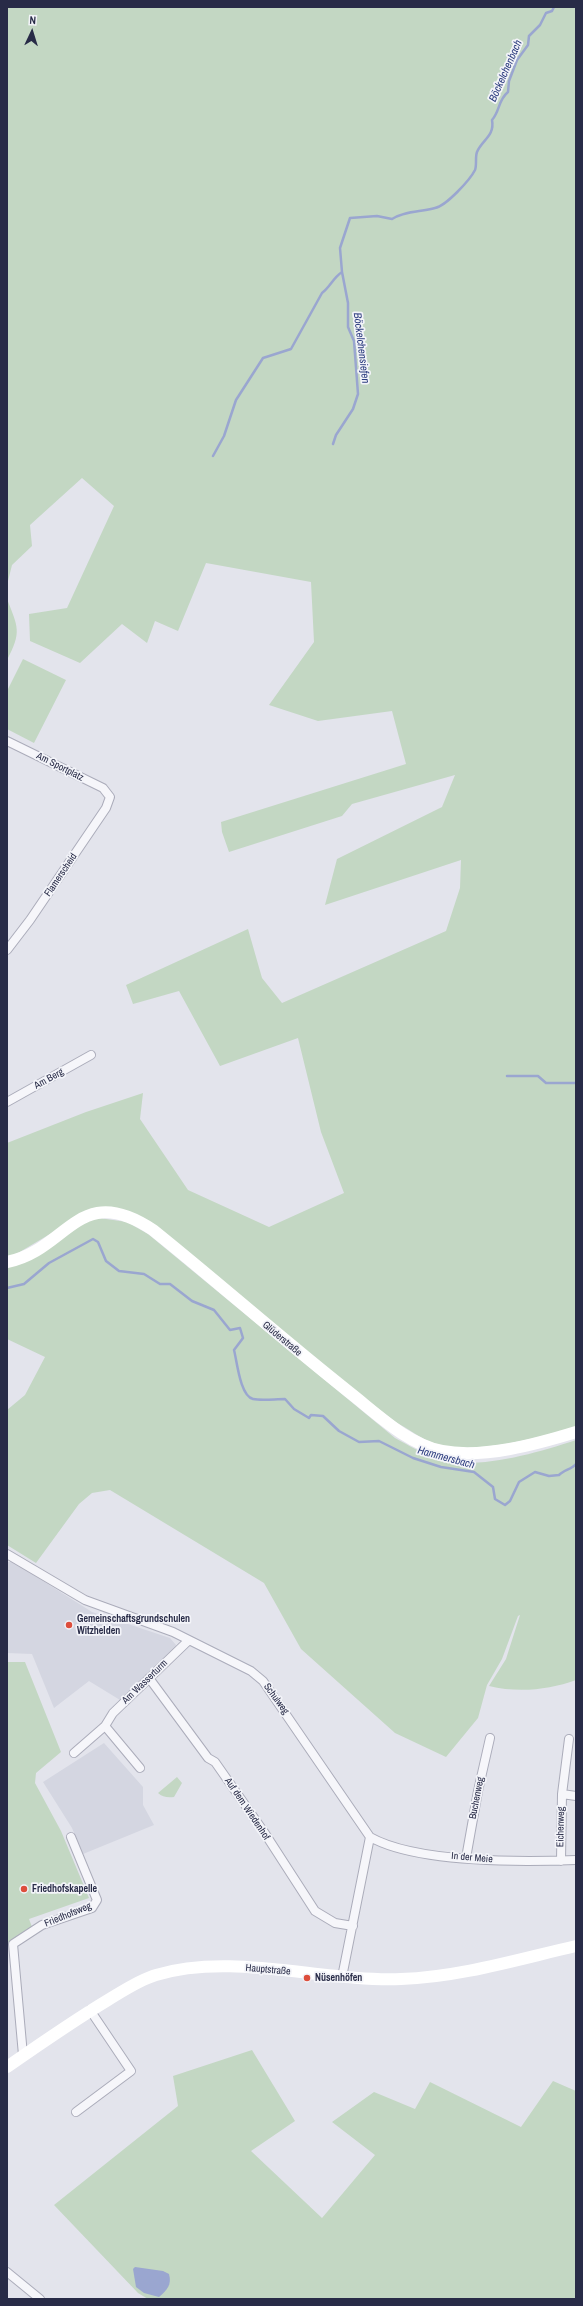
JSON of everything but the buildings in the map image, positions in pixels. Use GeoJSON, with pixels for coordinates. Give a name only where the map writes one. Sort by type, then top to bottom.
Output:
{"type":"FeatureCollection","features":[{"type":"Feature","properties":{"kind":"main road","name":"Glüderstraße"},"geometry":{"type":"LineString","coordinates":[[7,1262],[32,1253],[81,1218],[96,1213],[119,1214],[153,1230],[296,1350],[384,1420],[418,1442],[441,1451],[466,1453],[513,1447],[576,1432]]}},
{"type":"Feature","properties":{"kind":"main road","name":"Hauptstraße"},"geometry":{"type":"LineString","coordinates":[[7,2066],[90,2010],[128,1987],[154,1975],[201,1966],[342,1977],[402,1979],[439,1975],[576,1946]]}},
{"type":"Feature","properties":{"kind":"street","name":"Am Sportplatz"},"geometry":{"type":"LineString","coordinates":[[7,741],[103,788],[110,797]]}},
{"type":"Feature","properties":{"kind":"street","name":"Flamerscheid"},"geometry":{"type":"LineString","coordinates":[[7,950],[30,920],[102,815],[110,797]]}},
{"type":"Feature","properties":{"kind":"street","name":"Am Berg"},"geometry":{"type":"LineString","coordinates":[[7,1102],[91,1055]]}},
{"type":"Feature","properties":{"kind":"street","name":"Schulweg"},"geometry":{"type":"LineString","coordinates":[[7,1554],[85,1600],[172,1632],[251,1671],[263,1681],[370,1837]]}},
{"type":"Feature","properties":{"kind":"street","name":"Am Wasserturm"},"geometry":{"type":"LineString","coordinates":[[74,1753],[105,1726],[113,1713],[188,1640]]}},
{"type":"Feature","properties":{"kind":"street","name":"Auf dem Wiedenhof"},"geometry":{"type":"LineString","coordinates":[[150,1678],[208,1758],[215,1762],[315,1911],[336,1923],[353,1926]]}},
{"type":"Feature","properties":{"kind":"street"},"geometry":{"type":"LineString","coordinates":[[105,1726],[140,1768]]}},
{"type":"Feature","properties":{"kind":"street","name":"Buchenweg"},"geometry":{"type":"LineString","coordinates":[[466,1858],[478,1791],[490,1738]]}},
{"type":"Feature","properties":{"kind":"street","name":"Eichenweg"},"geometry":{"type":"LineString","coordinates":[[561,1861],[562,1794],[569,1739]]}},
{"type":"Feature","properties":{"kind":"street","name":"Eichenweg"},"geometry":{"type":"LineString","coordinates":[[562,1794],[576,1796]]}},
{"type":"Feature","properties":{"kind":"street","name":"Friedhofsweg"},"geometry":{"type":"LineString","coordinates":[[23,2055],[14,1944],[42,1925],[92,1908],[97,1900],[71,1837]]}},
{"type":"Feature","properties":{"kind":"street","name":"In der Meie"},"geometry":{"type":"LineString","coordinates":[[370,1837],[379,1842],[413,1852],[466,1858],[512,1861],[576,1860]]}},
{"type":"Feature","properties":{"kind":"street"},"geometry":{"type":"LineString","coordinates":[[342,1977],[370,1837]]}},
{"type":"Feature","properties":{"kind":"street"},"geometry":{"type":"LineString","coordinates":[[76,2112],[131,2071],[90,2010]]}},
{"type":"Feature","properties":{"kind":"street"},"geometry":{"type":"LineString","coordinates":[[7,2272],[40,2299]]}},
{"type":"Feature","properties":{"kind":"shaded area","name":"Gemeinschaftsgrundschulen Witzhelden"},"geometry":{"type":"Polygon","coordinates":[[[7,1562],[13,1562],[92,1612],[170,1638],[176,1645],[175,1649],[120,1700],[89,1681],[54,1708],[32,1654],[7,1653],[7,1562]]]}},
{"type":"Feature","properties":{"kind":"shaded area"},"geometry":{"type":"Polygon","coordinates":[[[104,1743],[143,1787],[143,1805],[154,1825],[83,1854],[72,1828],[43,1782],[104,1743]]]}},
{"type":"Feature","properties":{"kind":"green space"},"geometry":{"type":"Polygon","coordinates":[[[7,7],[576,7],[576,1427],[521,1441],[480,1447],[461,1448],[442,1445],[426,1440],[397,1423],[118,1209],[50,1234],[13,1256],[7,1256],[7,1143],[86,1112],[143,1093],[140,1119],[188,1190],[269,1227],[344,1193],[321,1132],[298,1038],[220,1066],[179,991],[133,1004],[126,985],[248,929],[262,978],[282,1003],[446,931],[460,888],[461,860],[325,905],[337,859],[442,807],[455,775],[352,804],[342,816],[229,852],[222,832],[221,822],[406,764],[392,711],[318,721],[269,705],[314,642],[311,582],[206,563],[178,631],[155,621],[147,643],[122,624],[80,663],[30,641],[29,614],[67,608],[114,506],[82,478],[30,525],[32,546],[12,565],[7,585],[7,7]]]}},
{"type":"Feature","properties":{"kind":"green space"},"geometry":{"type":"Polygon","coordinates":[[[7,599],[14,616],[17,630],[15,643],[7,660],[7,599]]]}},
{"type":"Feature","properties":{"kind":"green space"},"geometry":{"type":"Polygon","coordinates":[[[23,659],[66,680],[34,743],[7,729],[7,691],[23,659]]]}},
{"type":"Feature","properties":{"kind":"green space"},"geometry":{"type":"Polygon","coordinates":[[[99,1218],[127,1222],[148,1234],[395,1438],[434,1458],[460,1463],[489,1462],[533,1453],[576,1440],[576,1680],[555,1686],[522,1690],[489,1686],[506,1659],[520,1615],[518,1616],[502,1659],[487,1685],[478,1718],[446,1757],[395,1733],[301,1649],[264,1583],[110,1490],[92,1493],[79,1504],[36,1563],[7,1545],[7,1410],[25,1395],[45,1357],[7,1339],[7,1267],[86,1221],[99,1218]]]}},
{"type":"Feature","properties":{"kind":"green space"},"geometry":{"type":"Polygon","coordinates":[[[7,1662],[25,1662],[61,1752],[36,1773],[35,1783],[61,1831],[89,1898],[29,1919],[32,1927],[7,1945],[7,1662]]]}},
{"type":"Feature","properties":{"kind":"green space"},"geometry":{"type":"Polygon","coordinates":[[[177,1777],[182,1783],[174,1797],[165,1797],[158,1793],[177,1777]]]}},
{"type":"Feature","properties":{"kind":"green space"},"geometry":{"type":"Polygon","coordinates":[[[252,2050],[295,2121],[251,2151],[322,2218],[375,2155],[332,2122],[374,2092],[415,2109],[430,2082],[521,2127],[553,2081],[576,2091],[576,2299],[148,2299],[138,2293],[54,2205],[178,2106],[173,2076],[252,2050]]]}},
{"type":"Feature","properties":{"kind":"water"},"geometry":{"type":"Polygon","coordinates":[[[135,2267],[163,2271],[169,2274],[170,2281],[166,2290],[159,2297],[144,2293],[136,2287],[133,2269],[135,2267]]]}},
{"type":"Feature","properties":{"kind":"waterway","name":"Böckelchenbach"},"geometry":{"type":"LineString","coordinates":[[213,456],[224,436],[236,400],[263,358],[291,349],[322,293],[342,272],[340,248],[350,218],[377,216],[392,219],[407,213],[435,208],[451,198],[468,180],[475,170],[477,152],[490,134],[492,130],[492,120],[495,117],[502,98],[508,92],[509,81],[517,60],[528,45],[529,36],[540,25],[546,13],[552,11],[554,7]]}},
{"type":"Feature","properties":{"kind":"waterway","name":"Böckelchensiefen"},"geometry":{"type":"LineString","coordinates":[[333,444],[336,435],[353,409],[358,394],[354,341],[348,327],[348,303],[342,272]]}},
{"type":"Feature","properties":{"kind":"waterway"},"geometry":{"type":"LineString","coordinates":[[507,1076],[538,1076],[546,1083],[576,1083]]}},
{"type":"Feature","properties":{"kind":"waterway","name":"Hammersbach"},"geometry":{"type":"LineString","coordinates":[[7,1288],[24,1284],[49,1263],[93,1239],[98,1242],[106,1261],[119,1271],[144,1274],[160,1284],[170,1284],[192,1301],[214,1310],[230,1330],[240,1328],[243,1338],[234,1350],[242,1385],[245,1392],[253,1399],[285,1399],[294,1409],[309,1418],[311,1415],[323,1416],[339,1431],[359,1442],[379,1441],[413,1458],[441,1467],[474,1472],[493,1487],[495,1499],[505,1505],[510,1501],[519,1482],[535,1472],[549,1476],[559,1475],[576,1464]]}},
{"type":"Feature","properties":{"kind":"place","name":"Gemeinschaftsgrundschulen Witzhelden"},"geometry":{"type":"Point","coordinates":[69,1625]}},
{"type":"Feature","properties":{"kind":"place","name":"Friedhofskapelle"},"geometry":{"type":"Point","coordinates":[24,1889]}},
{"type":"Feature","properties":{"kind":"place","name":"Nüsenhöfen"},"geometry":{"type":"Point","coordinates":[307,1978]}}]}
